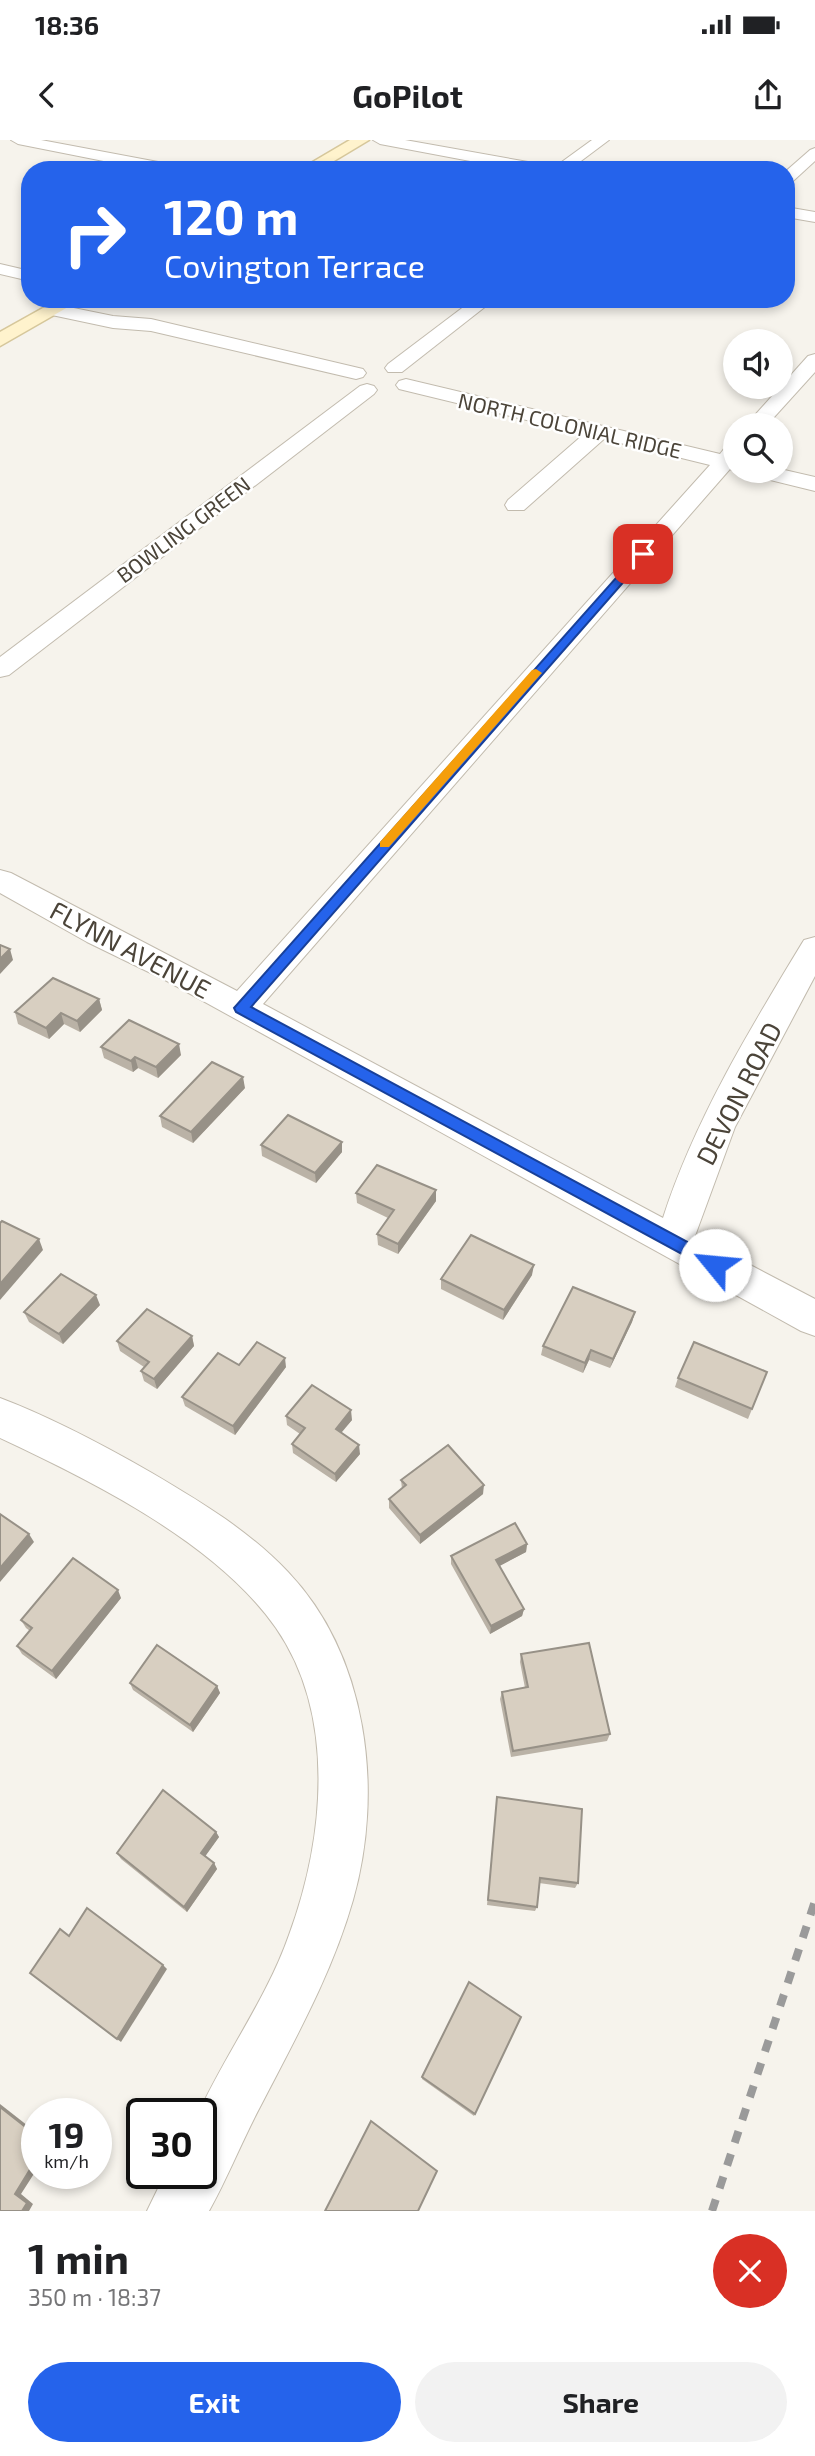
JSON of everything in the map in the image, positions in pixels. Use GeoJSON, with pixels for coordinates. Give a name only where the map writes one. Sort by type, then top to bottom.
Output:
{"type":"FeatureCollection","features":[{"type":"Feature","properties":{"kind":"main road"},"geometry":{"type":"LineString","coordinates":[[323,161],[360,140]]}},
{"type":"Feature","properties":{"kind":"main road"},"geometry":{"type":"LineString","coordinates":[[0,340],[58,308]]}},
{"type":"Feature","properties":{"kind":"street"},"geometry":{"type":"LineString","coordinates":[[18,140],[127,161]]}},
{"type":"Feature","properties":{"kind":"street"},"geometry":{"type":"LineString","coordinates":[[380,140],[496,161]]}},
{"type":"Feature","properties":{"kind":"street"},"geometry":{"type":"LineString","coordinates":[[572,161],[603,140]]}},
{"type":"Feature","properties":{"kind":"street"},"geometry":{"type":"LineString","coordinates":[[795,171],[815,153]]}},
{"type":"Feature","properties":{"kind":"street"},"geometry":{"type":"LineString","coordinates":[[795,214],[815,217]]}},
{"type":"Feature","properties":{"kind":"street"},"geometry":{"type":"LineString","coordinates":[[0,269],[21,274]]}},
{"type":"Feature","properties":{"kind":"street"},"geometry":{"type":"LineString","coordinates":[[102,308],[362,382],[384,391],[476,308]]}},
{"type":"Feature","properties":{"kind":"street"},"geometry":{"type":"LineString","coordinates":[[54,310],[113,322],[151,324]]}},
{"type":"Feature","properties":{"kind":"street"},"geometry":{"type":"LineString","coordinates":[[767,413],[815,360]]}},
{"type":"Feature","properties":{"kind":"street","name":"NORTH COLONIAL RIDGE"},"geometry":{"type":"LineString","coordinates":[[400,377],[599,432],[723,457]]}},
{"type":"Feature","properties":{"kind":"street","name":"BOWLING GREEN"},"geometry":{"type":"LineString","coordinates":[[0,669],[362,382]]}},
{"type":"Feature","properties":{"kind":"street"},"geometry":{"type":"LineString","coordinates":[[516,505],[599,432]]}},
{"type":"Feature","properties":{"kind":"street"},"geometry":{"type":"LineString","coordinates":[[242,1008],[723,469]]}},
{"type":"Feature","properties":{"kind":"street"},"geometry":{"type":"LineString","coordinates":[[793,479],[815,484]]}},
{"type":"Feature","properties":{"kind":"street","name":"FLYNN AVENUE"},"geometry":{"type":"LineString","coordinates":[[0,880],[815,1319]]}},
{"type":"Feature","properties":{"kind":"street","name":"DEVON ROAD"},"geometry":{"type":"LineString","coordinates":[[674,1243],[684,1205],[723,1109],[815,948]]}},
{"type":"Feature","properties":{"kind":"street"},"geometry":{"type":"LineString","coordinates":[[0,1417],[66,1448],[146,1493],[210,1532],[245,1561],[276,1592],[300,1624],[321,1663],[337,1709],[344,1811],[335,1865],[320,1924],[296,1984],[217,2134]]}},
{"type":"Feature","properties":{"kind":"street"},"geometry":{"type":"LineString","coordinates":[[176,2211],[189,2189]]}},
{"type":"Feature","properties":{"kind":"building"},"geometry":{"type":"Polygon","coordinates":[[[0,945],[10,949],[0,959],[0,945]]]}},
{"type":"Feature","properties":{"kind":"building"},"geometry":{"type":"Polygon","coordinates":[[[53,978],[99,999],[77,1021],[61,1013],[46,1028],[15,1012],[53,978]]]}},
{"type":"Feature","properties":{"kind":"building"},"geometry":{"type":"Polygon","coordinates":[[[129,1020],[179,1044],[156,1067],[135,1057],[131,1061],[101,1047],[129,1020]]]}},
{"type":"Feature","properties":{"kind":"building"},"geometry":{"type":"Polygon","coordinates":[[[212,1062],[243,1077],[191,1132],[160,1116],[212,1062]]]}},
{"type":"Feature","properties":{"kind":"building"},"geometry":{"type":"Polygon","coordinates":[[[288,1115],[342,1142],[315,1173],[261,1145],[288,1115]]]}},
{"type":"Feature","properties":{"kind":"building"},"geometry":{"type":"Polygon","coordinates":[[[377,1165],[436,1190],[398,1244],[377,1234],[394,1210],[356,1193],[377,1165]]]}},
{"type":"Feature","properties":{"kind":"building"},"geometry":{"type":"Polygon","coordinates":[[[2,1221],[39,1239],[0,1284],[0,1223],[2,1221]]]}},
{"type":"Feature","properties":{"kind":"building"},"geometry":{"type":"Polygon","coordinates":[[[471,1235],[534,1265],[504,1310],[441,1279],[471,1235]]]}},
{"type":"Feature","properties":{"kind":"building"},"geometry":{"type":"Polygon","coordinates":[[[61,1274],[96,1295],[59,1334],[24,1312],[61,1274]]]}},
{"type":"Feature","properties":{"kind":"building"},"geometry":{"type":"Polygon","coordinates":[[[573,1287],[635,1312],[613,1359],[591,1350],[585,1363],[543,1346],[573,1287]]]}},
{"type":"Feature","properties":{"kind":"building"},"geometry":{"type":"Polygon","coordinates":[[[147,1309],[192,1336],[154,1379],[141,1371],[149,1362],[117,1341],[147,1309]]]}},
{"type":"Feature","properties":{"kind":"building"},"geometry":{"type":"Polygon","coordinates":[[[257,1342],[285,1358],[233,1426],[182,1397],[218,1353],[239,1365],[257,1342]]]}},
{"type":"Feature","properties":{"kind":"building"},"geometry":{"type":"Polygon","coordinates":[[[694,1342],[767,1372],[752,1409],[678,1378],[694,1342]]]}},
{"type":"Feature","properties":{"kind":"building"},"geometry":{"type":"Polygon","coordinates":[[[312,1385],[351,1410],[336,1429],[359,1445],[335,1474],[292,1444],[305,1428],[286,1416],[312,1385]]]}},
{"type":"Feature","properties":{"kind":"building"},"geometry":{"type":"Polygon","coordinates":[[[448,1445],[484,1485],[420,1535],[389,1499],[406,1485],[401,1480],[448,1445]]]}},
{"type":"Feature","properties":{"kind":"building"},"geometry":{"type":"Polygon","coordinates":[[[0,1514],[29,1534],[0,1568],[0,1514]]]}},
{"type":"Feature","properties":{"kind":"building"},"geometry":{"type":"Polygon","coordinates":[[[515,1523],[527,1544],[496,1560],[524,1609],[491,1626],[451,1556],[515,1523]]]}},
{"type":"Feature","properties":{"kind":"building"},"geometry":{"type":"Polygon","coordinates":[[[73,1558],[118,1590],[52,1671],[17,1646],[32,1628],[21,1620],[73,1558]]]}},
{"type":"Feature","properties":{"kind":"building"},"geometry":{"type":"Polygon","coordinates":[[[589,1643],[610,1734],[513,1751],[502,1692],[528,1687],[521,1654],[589,1643]]]}},
{"type":"Feature","properties":{"kind":"building"},"geometry":{"type":"Polygon","coordinates":[[[157,1645],[217,1686],[190,1725],[130,1683],[157,1645]]]}},
{"type":"Feature","properties":{"kind":"building"},"geometry":{"type":"Polygon","coordinates":[[[163,1790],[216,1832],[201,1853],[214,1863],[184,1907],[117,1853],[163,1790]]]}},
{"type":"Feature","properties":{"kind":"building"},"geometry":{"type":"Polygon","coordinates":[[[497,1797],[582,1809],[578,1883],[540,1878],[537,1907],[488,1900],[497,1797]]]}},
{"type":"Feature","properties":{"kind":"building"},"geometry":{"type":"Polygon","coordinates":[[[87,1908],[163,1965],[117,2039],[30,1973],[60,1929],[69,1936],[87,1908]]]}},
{"type":"Feature","properties":{"kind":"building"},"geometry":{"type":"Polygon","coordinates":[[[469,1982],[521,2017],[475,2114],[422,2077],[469,1982]]]}},
{"type":"Feature","properties":{"kind":"building"},"geometry":{"type":"Polygon","coordinates":[[[0,2107],[21,2123],[21,2184],[15,2194],[27,2203],[22,2211],[0,2211],[0,2107]]]}},
{"type":"Feature","properties":{"kind":"building"},"geometry":{"type":"Polygon","coordinates":[[[371,2121],[437,2171],[418,2211],[325,2211],[371,2121]]]}},
{"type":"Feature","properties":{"kind":"railway"},"geometry":{"type":"LineString","coordinates":[[712,2211],[815,1901]]}},
{"type":"Feature","properties":{"kind":"slow traffic"},"geometry":{"type":"LineString","coordinates":[[385,845],[536,673]]}},
{"type":"Feature","properties":{"kind":"route"},"geometry":{"type":"LineString","coordinates":[[643,554],[593,613],[526,683],[242,1008],[715,1265]]}}]}
